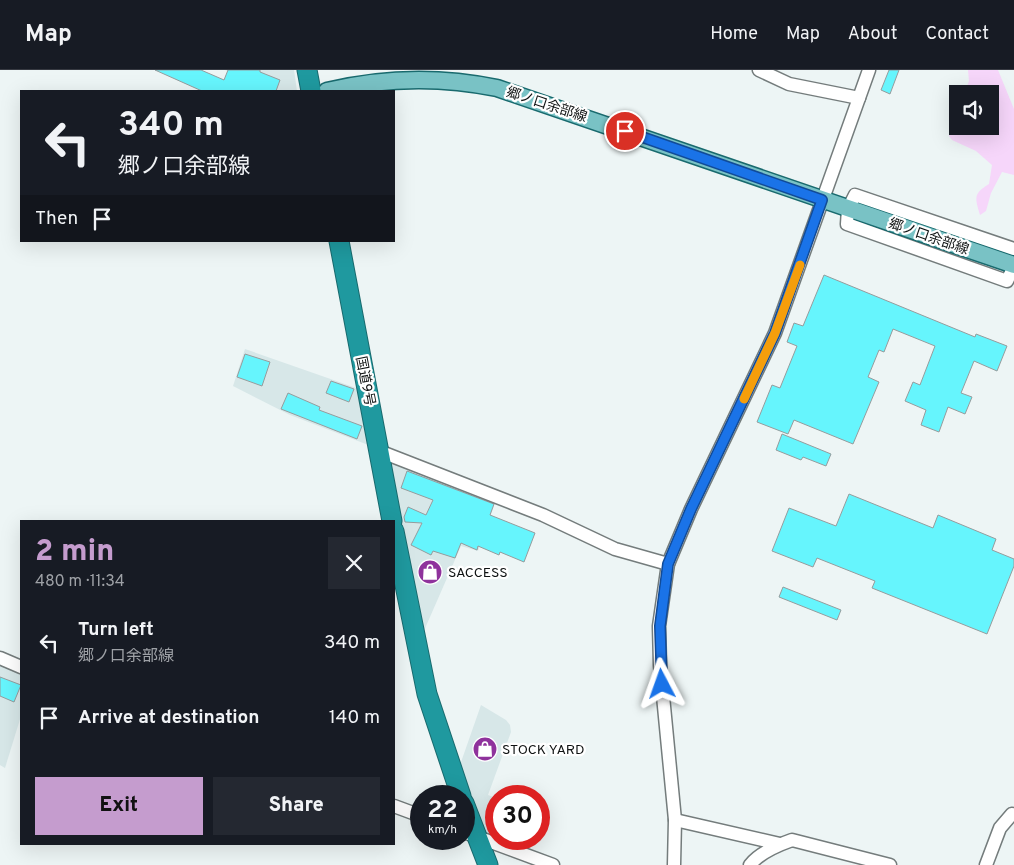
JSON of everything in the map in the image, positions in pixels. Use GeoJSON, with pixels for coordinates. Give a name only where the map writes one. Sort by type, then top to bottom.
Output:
{"type":"FeatureCollection","features":[{"type":"Feature","properties":{"kind":"highway"},"geometry":{"type":"LineString","coordinates":[[307,70],[311,90]]}},
{"type":"Feature","properties":{"kind":"highway","name":"国道9号"},"geometry":{"type":"LineString","coordinates":[[339,242],[392,520]]}},
{"type":"Feature","properties":{"kind":"highway"},"geometry":{"type":"LineString","coordinates":[[395,536],[427,694],[457,785]]}},
{"type":"Feature","properties":{"kind":"highway"},"geometry":{"type":"LineString","coordinates":[[475,843],[488,865]]}},
{"type":"Feature","properties":{"kind":"main road","name":"郷ノ口余部線"},"geometry":{"type":"LineString","coordinates":[[331,90],[362,83],[402,78],[446,80],[497,88],[848,209],[1012,269]]}},
{"type":"Feature","properties":{"kind":"street"},"geometry":{"type":"LineString","coordinates":[[759,70],[790,84],[859,98]]}},
{"type":"Feature","properties":{"kind":"street"},"geometry":{"type":"LineString","coordinates":[[674,865],[675,820],[660,665],[660,626],[668,564],[691,509],[775,333],[869,70]]}},
{"type":"Feature","properties":{"kind":"street"},"geometry":{"type":"LineString","coordinates":[[848,209],[854,195],[1014,249]]}},
{"type":"Feature","properties":{"kind":"street"},"geometry":{"type":"LineString","coordinates":[[379,451],[543,515],[615,549],[668,564]]}},
{"type":"Feature","properties":{"kind":"street"},"geometry":{"type":"LineString","coordinates":[[0,658],[20,666]]}},
{"type":"Feature","properties":{"kind":"street"},"geometry":{"type":"LineString","coordinates":[[395,806],[410,812]]}},
{"type":"Feature","properties":{"kind":"street"},"geometry":{"type":"LineString","coordinates":[[986,865],[1000,828],[1012,814]]}},
{"type":"Feature","properties":{"kind":"street"},"geometry":{"type":"LineString","coordinates":[[675,820],[780,844]]}},
{"type":"Feature","properties":{"kind":"street"},"geometry":{"type":"LineString","coordinates":[[475,837],[552,865]]}},
{"type":"Feature","properties":{"kind":"street"},"geometry":{"type":"LineString","coordinates":[[750,865],[753,861],[780,844],[792,840],[890,865]]}},
{"type":"Feature","properties":{"kind":"shaded area"},"geometry":{"type":"Polygon","coordinates":[[[225,70],[294,70],[297,90],[270,90],[225,70]]]}},
{"type":"Feature","properties":{"kind":"shaded area"},"geometry":{"type":"Polygon","coordinates":[[[968,70],[998,70],[1014,109],[1014,175],[1002,172],[991,193],[986,211],[980,215],[976,200],[978,193],[989,184],[992,165],[976,151],[952,140],[949,136],[999,135],[999,85],[967,85],[968,70]]]}},
{"type":"Feature","properties":{"kind":"shaded area"},"geometry":{"type":"Polygon","coordinates":[[[245,349],[362,390],[371,446],[290,415],[233,386],[245,349]]]}},
{"type":"Feature","properties":{"kind":"shaded area"},"geometry":{"type":"Polygon","coordinates":[[[395,461],[496,500],[478,551],[461,546],[423,633],[400,524],[390,462],[395,461]]]}},
{"type":"Feature","properties":{"kind":"shaded area"},"geometry":{"type":"Polygon","coordinates":[[[0,663],[20,672],[20,719],[5,768],[0,765],[0,663]]]}},
{"type":"Feature","properties":{"kind":"shaded area","name":"STOCK YARD"},"geometry":{"type":"Polygon","coordinates":[[[481,705],[506,720],[510,725],[511,732],[492,785],[485,785],[485,834],[475,806],[475,785],[467,785],[460,765],[481,705]]]}},
{"type":"Feature","properties":{"kind":"building"},"geometry":{"type":"Polygon","coordinates":[[[155,70],[201,70],[224,80],[228,70],[260,70],[260,72],[280,80],[276,90],[200,90],[155,70]]]}},
{"type":"Feature","properties":{"kind":"building"},"geometry":{"type":"Polygon","coordinates":[[[889,70],[899,70],[890,94],[881,90],[889,70]]]}},
{"type":"Feature","properties":{"kind":"building"},"geometry":{"type":"Polygon","coordinates":[[[824,275],[975,337],[976,334],[1007,346],[997,371],[974,361],[961,393],[972,397],[965,414],[948,407],[939,432],[921,425],[926,410],[905,401],[913,382],[920,385],[935,346],[893,329],[884,352],[879,350],[868,377],[879,382],[853,444],[794,420],[788,434],[757,422],[772,385],[780,388],[797,346],[787,342],[794,323],[803,326],[824,275]]]}},
{"type":"Feature","properties":{"kind":"building"},"geometry":{"type":"Polygon","coordinates":[[[245,354],[270,362],[262,386],[237,377],[245,354]]]}},
{"type":"Feature","properties":{"kind":"building"},"geometry":{"type":"Polygon","coordinates":[[[331,381],[354,389],[349,402],[326,393],[331,381]]]}},
{"type":"Feature","properties":{"kind":"building"},"geometry":{"type":"Polygon","coordinates":[[[288,393],[320,407],[319,410],[362,426],[357,439],[281,409],[288,393]]]}},
{"type":"Feature","properties":{"kind":"building"},"geometry":{"type":"Polygon","coordinates":[[[782,434],[831,454],[826,466],[803,457],[801,460],[776,450],[782,434]]]}},
{"type":"Feature","properties":{"kind":"building"},"geometry":{"type":"Polygon","coordinates":[[[407,471],[494,504],[490,515],[535,533],[524,562],[500,552],[499,555],[478,546],[477,550],[461,543],[455,558],[433,551],[431,555],[411,545],[422,523],[405,522],[404,517],[408,507],[426,515],[433,500],[401,488],[407,471]]]}},
{"type":"Feature","properties":{"kind":"building"},"geometry":{"type":"Polygon","coordinates":[[[849,494],[933,528],[938,515],[996,539],[992,550],[1014,559],[1014,566],[987,634],[872,588],[875,581],[817,558],[813,567],[772,551],[789,508],[836,526],[849,494]]]}},
{"type":"Feature","properties":{"kind":"building"},"geometry":{"type":"Polygon","coordinates":[[[783,587],[841,610],[837,620],[779,597],[783,587]]]}},
{"type":"Feature","properties":{"kind":"building"},"geometry":{"type":"Polygon","coordinates":[[[0,677],[20,685],[14,702],[0,696],[0,677]]]}},
{"type":"Feature","properties":{"kind":"slow traffic"},"geometry":{"type":"LineString","coordinates":[[744,399],[775,333],[800,265]]}},
{"type":"Feature","properties":{"kind":"place","name":"SACCESS"},"geometry":{"type":"Point","coordinates":[430,572]}},
{"type":"Feature","properties":{"kind":"place","name":"STOCK YARD"},"geometry":{"type":"Point","coordinates":[485,749]}},
{"type":"Feature","properties":{"kind":"route"},"geometry":{"type":"LineString","coordinates":[[625,131],[822,200],[775,333],[691,509],[668,564],[660,626],[662,684]]}}]}
